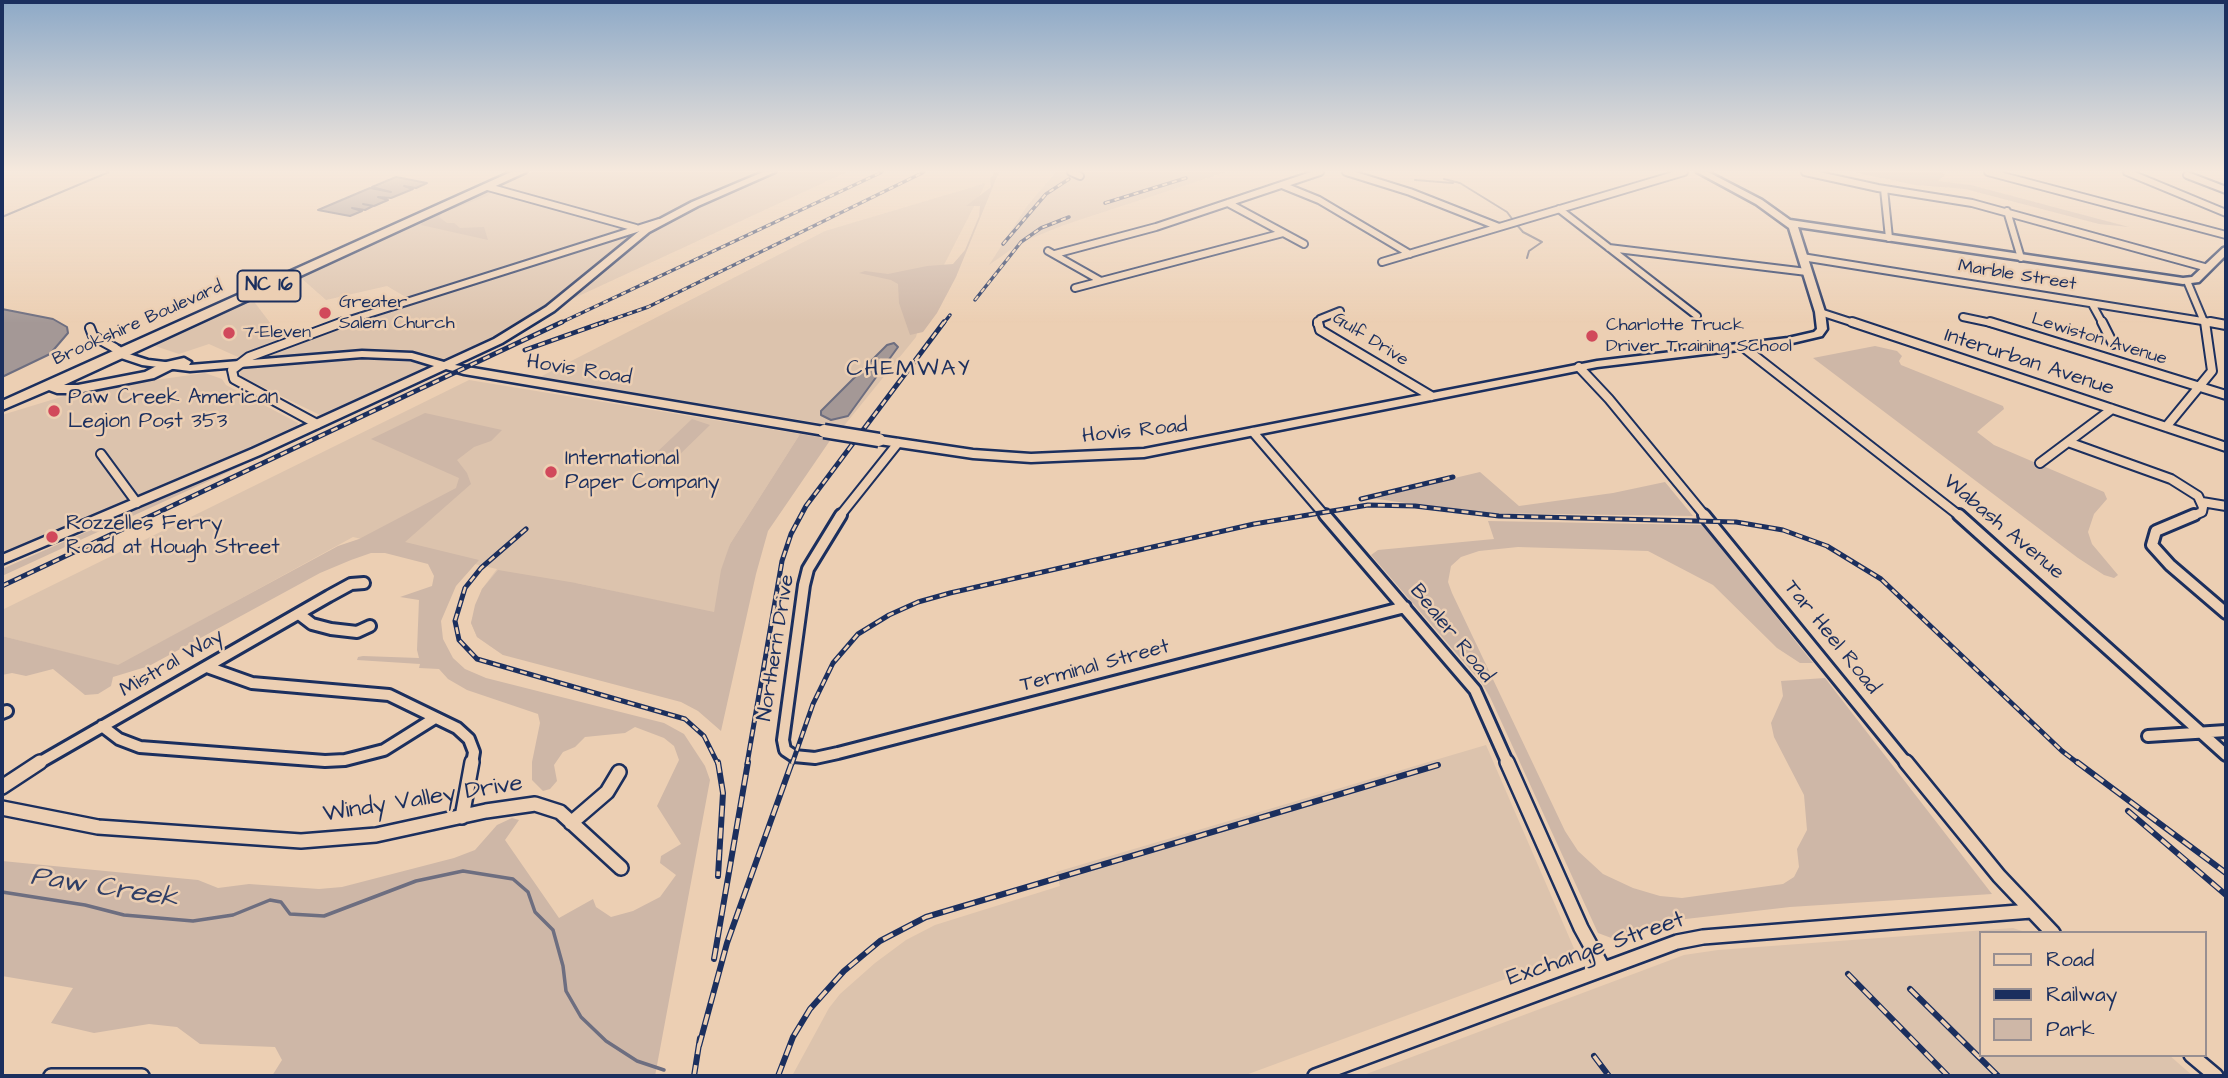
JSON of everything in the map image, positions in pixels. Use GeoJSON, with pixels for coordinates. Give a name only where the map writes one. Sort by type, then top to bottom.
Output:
{"type":"FeatureCollection","features":[{"type":"Feature","properties":{"kind":"highway","name":"Brookshire Boulevard"},"geometry":{"type":"LineString","coordinates":[[2,406],[399,222]]}},
{"type":"Feature","properties":{"kind":"highway","name":"Brookshire Boulevard"},"geometry":{"type":"LineString","coordinates":[[2,397],[121,350],[409,222]]}},
{"type":"Feature","properties":{"kind":"highway"},"geometry":{"type":"LineString","coordinates":[[60,380],[54,387],[57,389],[78,389],[145,376],[165,366],[184,362]]}},
{"type":"Feature","properties":{"kind":"street"},"geometry":{"type":"LineString","coordinates":[[615,222],[636,228]]}},
{"type":"Feature","properties":{"kind":"street"},"geometry":{"type":"LineString","coordinates":[[317,424],[234,379],[231,371],[236,365],[262,351],[348,320],[656,222]]}},
{"type":"Feature","properties":{"kind":"street"},"geometry":{"type":"LineString","coordinates":[[2,560],[317,424],[498,341],[536,319],[658,222]]}},
{"type":"Feature","properties":{"kind":"street"},"geometry":{"type":"LineString","coordinates":[[1101,281],[1051,253],[1168,222]]}},
{"type":"Feature","properties":{"kind":"street"},"geometry":{"type":"LineString","coordinates":[[1263,222],[1304,244]]}},
{"type":"Feature","properties":{"kind":"street"},"geometry":{"type":"LineString","coordinates":[[1357,222],[1410,254]]}},
{"type":"Feature","properties":{"kind":"street"},"geometry":{"type":"LineString","coordinates":[[1488,222],[1500,227]]}},
{"type":"Feature","properties":{"kind":"street"},"geometry":{"type":"LineString","coordinates":[[1382,262],[1515,222]]}},
{"type":"Feature","properties":{"kind":"street"},"geometry":{"type":"LineString","coordinates":[[1576,222],[1697,316]]}},
{"type":"Feature","properties":{"kind":"street"},"geometry":{"type":"LineString","coordinates":[[1887,222],[1889,238]]}},
{"type":"Feature","properties":{"kind":"street"},"geometry":{"type":"LineString","coordinates":[[2010,222],[2021,258]]}},
{"type":"Feature","properties":{"kind":"street"},"geometry":{"type":"LineString","coordinates":[[2047,222],[2208,268]]}},
{"type":"Feature","properties":{"kind":"street"},"geometry":{"type":"LineString","coordinates":[[2177,222],[2226,235]]}},
{"type":"Feature","properties":{"kind":"street"},"geometry":{"type":"LineString","coordinates":[[1820,312],[1789,223],[2187,281],[2195,280],[2225,254]]}},
{"type":"Feature","properties":{"kind":"street"},"geometry":{"type":"LineString","coordinates":[[1075,288],[1283,233]]}},
{"type":"Feature","properties":{"kind":"street"},"geometry":{"type":"LineString","coordinates":[[1609,248],[1807,272]]}},
{"type":"Feature","properties":{"kind":"street","name":"Marble Street"},"geometry":{"type":"LineString","coordinates":[[1802,257],[2226,325]]}},
{"type":"Feature","properties":{"kind":"street"},"geometry":{"type":"LineString","coordinates":[[2166,428],[2212,371],[2213,365],[2205,322],[2187,281]]}},
{"type":"Feature","properties":{"kind":"street"},"geometry":{"type":"LineString","coordinates":[[2092,304],[2113,344]]}},
{"type":"Feature","properties":{"kind":"street","name":"Gulf Drive"},"geometry":{"type":"LineString","coordinates":[[1340,311],[1320,319],[1317,324],[1320,330],[1431,396]]}},
{"type":"Feature","properties":{"kind":"street","name":"Hovis Road"},"geometry":{"type":"LineString","coordinates":[[121,350],[136,360],[200,369],[376,353],[412,356],[494,377],[898,443],[1002,457],[1081,458],[1173,449],[1579,367],[1816,335],[1822,329],[1820,312]]}},
{"type":"Feature","properties":{"kind":"street","name":"Interurban Avenue"},"geometry":{"type":"LineString","coordinates":[[1820,312],[2226,447]]}},
{"type":"Feature","properties":{"kind":"street","name":"Lewiston Avenue"},"geometry":{"type":"LineString","coordinates":[[1963,317],[2226,395]]}},
{"type":"Feature","properties":{"kind":"street"},"geometry":{"type":"LineString","coordinates":[[90,328],[98,340],[121,350]]}},
{"type":"Feature","properties":{"kind":"street","name":"Wabash Avenue"},"geometry":{"type":"LineString","coordinates":[[1742,346],[1980,532],[2226,755]]}},
{"type":"Feature","properties":{"kind":"street","name":"Hovis Road"},"geometry":{"type":"LineString","coordinates":[[121,350],[184,362],[236,365]]}},
{"type":"Feature","properties":{"kind":"street","name":"Tar Heel Road"},"geometry":{"type":"LineString","coordinates":[[1579,367],[1609,399],[1974,847],[2051,931]]}},
{"type":"Feature","properties":{"kind":"street"},"geometry":{"type":"LineString","coordinates":[[2040,463],[2112,409]]}},
{"type":"Feature","properties":{"kind":"street","name":"Bealer Road"},"geometry":{"type":"LineString","coordinates":[[1254,432],[1470,682],[1481,701],[1581,928],[1604,968]]}},
{"type":"Feature","properties":{"kind":"street"},"geometry":{"type":"LineString","coordinates":[[2068,442],[2171,479],[2191,490],[2202,502],[2203,508],[2197,516],[2156,531],[2152,545],[2169,565],[2222,604],[2226,613]]}},
{"type":"Feature","properties":{"kind":"street","name":"Northern Drive"},"geometry":{"type":"LineString","coordinates":[[794,756],[785,750],[783,740],[808,569],[830,529],[898,443]]}},
{"type":"Feature","properties":{"kind":"street"},"geometry":{"type":"LineString","coordinates":[[101,454],[137,503]]}},
{"type":"Feature","properties":{"kind":"street"},"geometry":{"type":"LineString","coordinates":[[2202,502],[2226,506]]}},
{"type":"Feature","properties":{"kind":"street","name":"Mistral Way"},"geometry":{"type":"LineString","coordinates":[[2,787],[43,760],[351,584],[364,583]]}},
{"type":"Feature","properties":{"kind":"street","name":"Terminal Street"},"geometry":{"type":"LineString","coordinates":[[794,756],[815,758],[838,753],[1405,607]]}},
{"type":"Feature","properties":{"kind":"street"},"geometry":{"type":"LineString","coordinates":[[299,614],[312,624],[331,629],[357,632],[370,626]]}},
{"type":"Feature","properties":{"kind":"street"},"geometry":{"type":"LineString","coordinates":[[207,667],[252,684],[389,695],[457,728],[469,739],[474,752],[462,817]]}},
{"type":"Feature","properties":{"kind":"street"},"geometry":{"type":"LineString","coordinates":[[102,726],[119,740],[141,747],[325,761],[345,760],[384,750],[435,718]]}},
{"type":"Feature","properties":{"kind":"street"},"geometry":{"type":"LineString","coordinates":[[2148,736],[2226,731]]}},
{"type":"Feature","properties":{"kind":"street"},"geometry":{"type":"LineString","coordinates":[[571,823],[607,793],[619,772]]}},
{"type":"Feature","properties":{"kind":"street","name":"Windy Valley Drive"},"geometry":{"type":"LineString","coordinates":[[2,808],[98,827],[267,841],[334,840],[376,835],[506,807],[535,804],[561,812],[621,868]]}},
{"type":"Feature","properties":{"kind":"street","name":"Exchange Street"},"geometry":{"type":"LineString","coordinates":[[1315,1076],[1664,946],[1703,937],[2031,911]]}},
{"type":"Feature","properties":{"kind":"street"},"geometry":{"type":"LineString","coordinates":[[2194,1057],[2216,1076]]}},
{"type":"Feature","properties":{"kind":"street"},"geometry":{"type":"LineString","coordinates":[[51,1076],[142,1076]]}},
{"type":"Feature","properties":{"kind":"shaded area"},"geometry":{"type":"Polygon","coordinates":[[[420,222],[648,222],[409,299],[387,286],[326,300],[300,277],[420,222]]]}},
{"type":"Feature","properties":{"kind":"shaded area"},"geometry":{"type":"Polygon","coordinates":[[[666,222],[738,222],[570,300],[666,222]]]}},
{"type":"Feature","properties":{"kind":"shaded area"},"geometry":{"type":"Polygon","coordinates":[[[854,222],[966,222],[926,300],[916,337],[843,427],[540,377],[825,231],[854,222]]]}},
{"type":"Feature","properties":{"kind":"shaded area"},"geometry":{"type":"Polygon","coordinates":[[[1016,222],[1072,222],[1022,242],[989,265],[1016,222]]]}},
{"type":"Feature","properties":{"kind":"shaded area"},"geometry":{"type":"Polygon","coordinates":[[[627,235],[629,238],[519,326],[447,360],[424,353],[380,350],[263,359],[266,355],[351,322],[627,235]]]}},
{"type":"Feature","properties":{"kind":"shaded area"},"geometry":{"type":"Polygon","coordinates":[[[252,299],[284,341],[238,357],[209,344],[179,354],[152,345],[252,299]]]}},
{"type":"Feature","properties":{"kind":"shaded area"},"geometry":{"type":"Polygon","coordinates":[[[2,309],[53,319],[67,327],[68,333],[50,354],[2,377],[2,309]]]}},
{"type":"Feature","properties":{"kind":"shaded area"},"geometry":{"type":"Polygon","coordinates":[[[894,343],[898,347],[848,416],[831,420],[821,415],[821,411],[887,345],[894,343]]]}},
{"type":"Feature","properties":{"kind":"shaded area"},"geometry":{"type":"Polygon","coordinates":[[[376,357],[403,358],[432,368],[322,416],[242,377],[239,372],[245,367],[376,357]]]}},
{"type":"Feature","properties":{"kind":"shaded area"},"geometry":{"type":"Polygon","coordinates":[[[205,373],[222,379],[226,385],[298,423],[297,426],[287,434],[2,555],[2,415],[84,390],[205,373]]]}},
{"type":"Feature","properties":{"kind":"shaded area"},"geometry":{"type":"Polygon","coordinates":[[[469,380],[800,434],[730,544],[714,613],[576,583],[503,655],[477,637],[471,623],[482,589],[497,569],[353,537],[118,666],[2,636],[2,610],[469,380]]]}},
{"type":"Feature","properties":{"kind":"shaded area"},"geometry":{"type":"Polygon","coordinates":[[[1486,745],[1576,953],[1243,1076],[792,1076],[829,1008],[840,994],[906,940],[935,925],[1060,886],[1056,872],[1486,745]]]}},
{"type":"Feature","properties":{"kind":"shaded area"},"geometry":{"type":"Polygon","coordinates":[[[2013,928],[2022,931],[1980,931],[1980,1057],[2171,1057],[2193,1076],[1361,1076],[1684,955],[1718,950],[2013,928]]]}},
{"type":"Feature","properties":{"kind":"green space"},"geometry":{"type":"Polygon","coordinates":[[[422,222],[446,222],[454,223],[460,228],[484,227],[488,240],[421,225],[422,222]]]}},
{"type":"Feature","properties":{"kind":"green space"},"geometry":{"type":"Polygon","coordinates":[[[978,222],[956,277],[937,313],[923,332],[910,335],[899,303],[898,284],[859,273],[865,271],[888,274],[953,264],[965,250],[978,222]]]}},
{"type":"Feature","properties":{"kind":"green space"},"geometry":{"type":"Polygon","coordinates":[[[2093,222],[2111,222],[2129,227],[2093,222]]]}},
{"type":"Feature","properties":{"kind":"green space"},"geometry":{"type":"Polygon","coordinates":[[[1875,346],[1897,351],[1902,356],[1899,361],[1901,365],[2003,406],[2004,409],[1977,432],[1994,445],[2104,492],[2107,499],[2094,514],[2088,532],[2092,544],[2118,575],[2114,578],[2104,575],[2078,558],[1813,358],[1875,346]]]}},
{"type":"Feature","properties":{"kind":"green space"},"geometry":{"type":"Polygon","coordinates":[[[425,413],[502,430],[491,441],[474,447],[457,460],[471,484],[405,542],[479,560],[456,586],[441,621],[443,639],[453,658],[465,669],[486,678],[664,723],[684,734],[705,766],[710,780],[655,1076],[272,1076],[282,1060],[275,1047],[200,1044],[177,1027],[149,1024],[94,1033],[51,1023],[73,988],[2,976],[2,861],[198,880],[218,888],[249,884],[319,889],[342,887],[454,858],[475,850],[497,825],[512,818],[519,820],[505,840],[559,918],[593,899],[596,907],[611,917],[633,911],[660,897],[676,875],[660,863],[661,856],[681,844],[657,806],[679,760],[674,746],[664,738],[635,727],[625,733],[585,737],[575,747],[563,752],[554,765],[557,781],[550,789],[543,791],[532,780],[532,762],[540,723],[538,714],[467,690],[448,679],[439,669],[419,668],[420,664],[357,660],[363,656],[419,658],[419,600],[400,597],[432,586],[434,576],[428,564],[385,553],[371,553],[351,560],[320,573],[149,666],[113,677],[111,686],[98,694],[85,695],[53,669],[26,676],[12,673],[2,675],[2,636],[118,665],[338,546],[359,539],[456,488],[459,478],[371,439],[425,413]]]}},
{"type":"Feature","properties":{"kind":"green space"},"geometry":{"type":"Polygon","coordinates":[[[692,419],[710,425],[674,460],[655,454],[692,419]]]}},
{"type":"Feature","properties":{"kind":"green space"},"geometry":{"type":"Polygon","coordinates":[[[800,434],[831,439],[768,531],[721,731],[698,711],[681,702],[503,655],[477,637],[471,623],[475,605],[482,589],[498,570],[576,583],[714,612],[721,570],[730,544],[800,434]]]}},
{"type":"Feature","properties":{"kind":"green space"},"geometry":{"type":"Polygon","coordinates":[[[291,442],[287,445],[2,576],[2,569],[291,442]]]}},
{"type":"Feature","properties":{"kind":"green space"},"geometry":{"type":"Polygon","coordinates":[[[1480,472],[1519,506],[1613,493],[1665,482],[1693,516],[1478,513],[1370,498],[1480,472]]]}},
{"type":"Feature","properties":{"kind":"green space"},"geometry":{"type":"Polygon","coordinates":[[[1488,521],[1703,525],[1813,663],[1800,663],[1777,648],[1713,585],[1648,551],[1518,547],[1479,551],[1461,557],[1451,566],[1448,582],[1452,593],[1565,831],[1578,851],[1603,874],[1633,888],[1660,896],[1682,898],[1783,884],[1794,877],[1799,867],[1797,849],[1807,830],[1804,795],[1774,737],[1771,723],[1783,696],[1781,681],[1825,678],[1992,894],[1790,907],[1677,920],[1614,939],[1598,933],[1481,682],[1371,555],[1378,550],[1494,539],[1488,521]]]}},
{"type":"Feature","properties":{"kind":"waterway"},"geometry":{"type":"LineString","coordinates":[[1517,225],[1523,232],[1542,242],[1529,251],[1527,258]]}},
{"type":"Feature","properties":{"kind":"waterway","name":"Paw Creek"},"geometry":{"type":"LineString","coordinates":[[2,892],[85,905],[124,915],[193,921],[233,915],[270,900],[281,902],[290,914],[324,916],[416,881],[463,871],[513,879],[528,892],[535,912],[553,930],[563,966],[566,991],[581,1017],[606,1041],[637,1061],[664,1070]]}},
{"type":"Feature","properties":{"kind":"railway"},"geometry":{"type":"LineString","coordinates":[[558,324],[775,222]]}},
{"type":"Feature","properties":{"kind":"railway"},"geometry":{"type":"LineString","coordinates":[[599,324],[648,307],[821,222]]}},
{"type":"Feature","properties":{"kind":"railway"},"geometry":{"type":"LineString","coordinates":[[1003,244],[1022,222]]}},
{"type":"Feature","properties":{"kind":"railway"},"geometry":{"type":"LineString","coordinates":[[975,300],[1021,242],[1041,228],[1055,222]]}},
{"type":"Feature","properties":{"kind":"railway"},"geometry":{"type":"LineString","coordinates":[[943,324],[950,315]]}},
{"type":"Feature","properties":{"kind":"railway"},"geometry":{"type":"LineString","coordinates":[[2,586],[562,322]]}},
{"type":"Feature","properties":{"kind":"railway"},"geometry":{"type":"LineString","coordinates":[[525,350],[604,322]]}},
{"type":"Feature","properties":{"kind":"railway"},"geometry":{"type":"LineString","coordinates":[[747,764],[782,561],[791,534],[806,506],[944,322]]}},
{"type":"Feature","properties":{"kind":"railway"},"geometry":{"type":"LineString","coordinates":[[1361,499],[1453,477]]}},
{"type":"Feature","properties":{"kind":"railway"},"geometry":{"type":"LineString","coordinates":[[792,764],[813,704],[833,663],[858,634],[889,615],[918,602],[950,593],[1254,524],[1368,505],[1415,506],[1499,516],[1736,522],[1783,530],[1827,546],[1881,579],[2062,751],[2079,764]]}},
{"type":"Feature","properties":{"kind":"railway"},"geometry":{"type":"LineString","coordinates":[[526,529],[481,568],[465,588],[455,621],[459,640],[477,659],[685,719],[704,736],[718,764]]}},
{"type":"Feature","properties":{"kind":"railway"},"geometry":{"type":"LineString","coordinates":[[718,762],[723,793],[718,876]]}},
{"type":"Feature","properties":{"kind":"railway"},"geometry":{"type":"LineString","coordinates":[[714,959],[748,762]]}},
{"type":"Feature","properties":{"kind":"railway"},"geometry":{"type":"LineString","coordinates":[[699,1046],[727,943],[792,762]]}},
{"type":"Feature","properties":{"kind":"railway"},"geometry":{"type":"LineString","coordinates":[[2077,762],[2226,873]]}},
{"type":"Feature","properties":{"kind":"railway"},"geometry":{"type":"LineString","coordinates":[[778,1076],[793,1037],[810,1009],[844,971],[880,941],[926,917],[1438,765]]}},
{"type":"Feature","properties":{"kind":"railway"},"geometry":{"type":"LineString","coordinates":[[2128,811],[2226,895]]}},
{"type":"Feature","properties":{"kind":"railway"},"geometry":{"type":"LineString","coordinates":[[1848,974],[1948,1076]]}},
{"type":"Feature","properties":{"kind":"railway"},"geometry":{"type":"LineString","coordinates":[[1910,989],[1998,1076]]}},
{"type":"Feature","properties":{"kind":"railway"},"geometry":{"type":"LineString","coordinates":[[694,1076],[700,1038]]}},
{"type":"Feature","properties":{"kind":"railway"},"geometry":{"type":"LineString","coordinates":[[1594,1056],[1609,1076]]}},
{"type":"Feature","properties":{"kind":"place","name":"Greater Salem Church"},"geometry":{"type":"Point","coordinates":[325,313]}},
{"type":"Feature","properties":{"kind":"place","name":"7-Eleven"},"geometry":{"type":"Point","coordinates":[229,333]}},
{"type":"Feature","properties":{"kind":"place","name":"Charlotte Truck Driver Training School"},"geometry":{"type":"Point","coordinates":[1592,336]}},
{"type":"Feature","properties":{"kind":"place","name":"Paw Creek American Legion Post 353"},"geometry":{"type":"Point","coordinates":[54,411]}},
{"type":"Feature","properties":{"kind":"place","name":"International Paper Company"},"geometry":{"type":"Point","coordinates":[551,472]}},
{"type":"Feature","properties":{"kind":"place","name":"Rozzelles Ferry Road at Hough Street"},"geometry":{"type":"Point","coordinates":[52,537]}},
{"type":"Feature","properties":{"kind":"district","name":"CHEMWAY"},"geometry":{"type":"Point","coordinates":[909,370]}}]}
